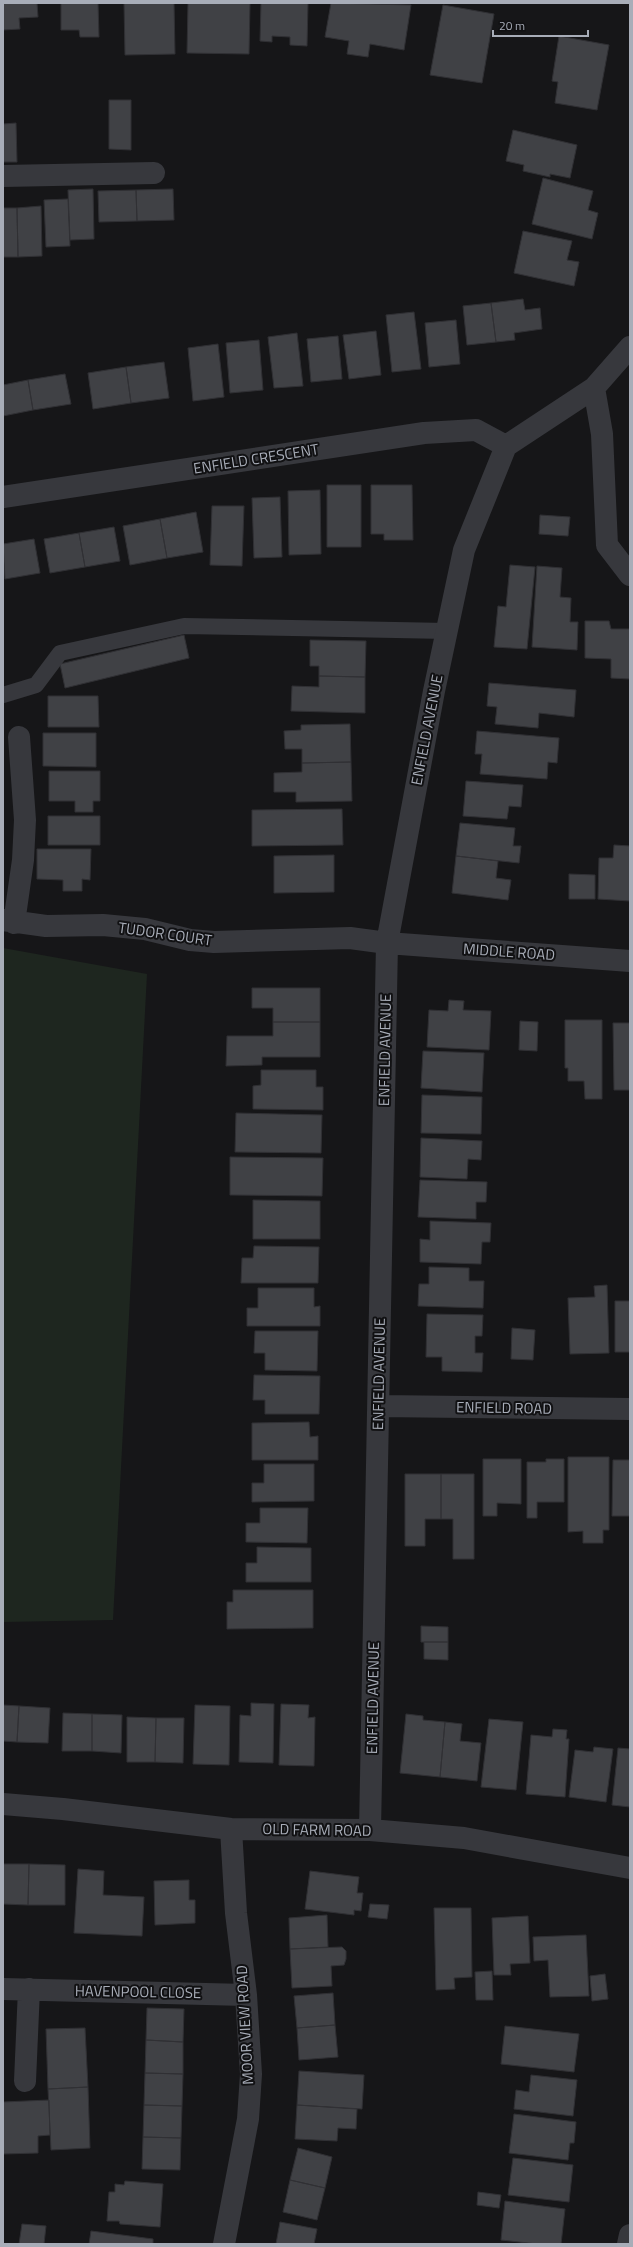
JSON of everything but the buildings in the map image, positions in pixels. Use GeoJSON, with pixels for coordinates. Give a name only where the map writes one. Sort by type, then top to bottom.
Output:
{"type":"FeatureCollection","features":[{"type":"Feature","properties":{"kind":"street"},"geometry":{"type":"LineString","coordinates":[[3,176],[154,173]]}},
{"type":"Feature","properties":{"kind":"street"},"geometry":{"type":"LineString","coordinates":[[506,446],[594,388],[630,347]]}},
{"type":"Feature","properties":{"kind":"street"},"geometry":{"type":"LineString","coordinates":[[594,388],[602,434],[607,546],[630,575]]}},
{"type":"Feature","properties":{"kind":"street","name":"ENFIELD CRESCENT"},"geometry":{"type":"LineString","coordinates":[[3,497],[424,433],[476,430],[506,446]]}},
{"type":"Feature","properties":{"kind":"street","name":"ENFIELD AVENUE"},"geometry":{"type":"LineString","coordinates":[[370,1830],[387,943],[434,692],[464,550],[506,446]]}},
{"type":"Feature","properties":{"kind":"street","name":"TUDOR COURT"},"geometry":{"type":"LineString","coordinates":[[20,737],[25,820],[23,860],[9,922],[46,926],[103,925],[145,929],[190,940],[214,942],[350,938],[387,943]]}},
{"type":"Feature","properties":{"kind":"street","name":"MIDDLE ROAD"},"geometry":{"type":"LineString","coordinates":[[387,943],[630,961]]}},
{"type":"Feature","properties":{"kind":"street","name":"ENFIELD ROAD"},"geometry":{"type":"LineString","coordinates":[[379,1406],[630,1409]]}},
{"type":"Feature","properties":{"kind":"street","name":"OLD FARM ROAD"},"geometry":{"type":"LineString","coordinates":[[3,1804],[63,1809],[231,1828],[370,1830],[464,1838],[630,1868]]}},
{"type":"Feature","properties":{"kind":"street","name":"MOOR VIEW ROAD"},"geometry":{"type":"LineString","coordinates":[[224,2244],[248,2119],[251,2074],[246,1995],[236,1913],[231,1828]]}},
{"type":"Feature","properties":{"kind":"street","name":"HAVENPOOL CLOSE"},"geometry":{"type":"LineString","coordinates":[[3,1988],[246,1995]]}},
{"type":"Feature","properties":{"kind":"street"},"geometry":{"type":"LineString","coordinates":[[25,2081],[29,1989]]}},
{"type":"Feature","properties":{"kind":"street"},"geometry":{"type":"LineString","coordinates":[[628,2244],[630,2235]]}},
{"type":"Feature","properties":{"kind":"lane"},"geometry":{"type":"LineString","coordinates":[[3,695],[36,685],[60,653],[184,626],[447,631]]}},
{"type":"Feature","properties":{"kind":"shaded area"},"geometry":{"type":"Polygon","coordinates":[[[3,948],[147,974],[113,1620],[3,1622],[3,948]]]}}]}
